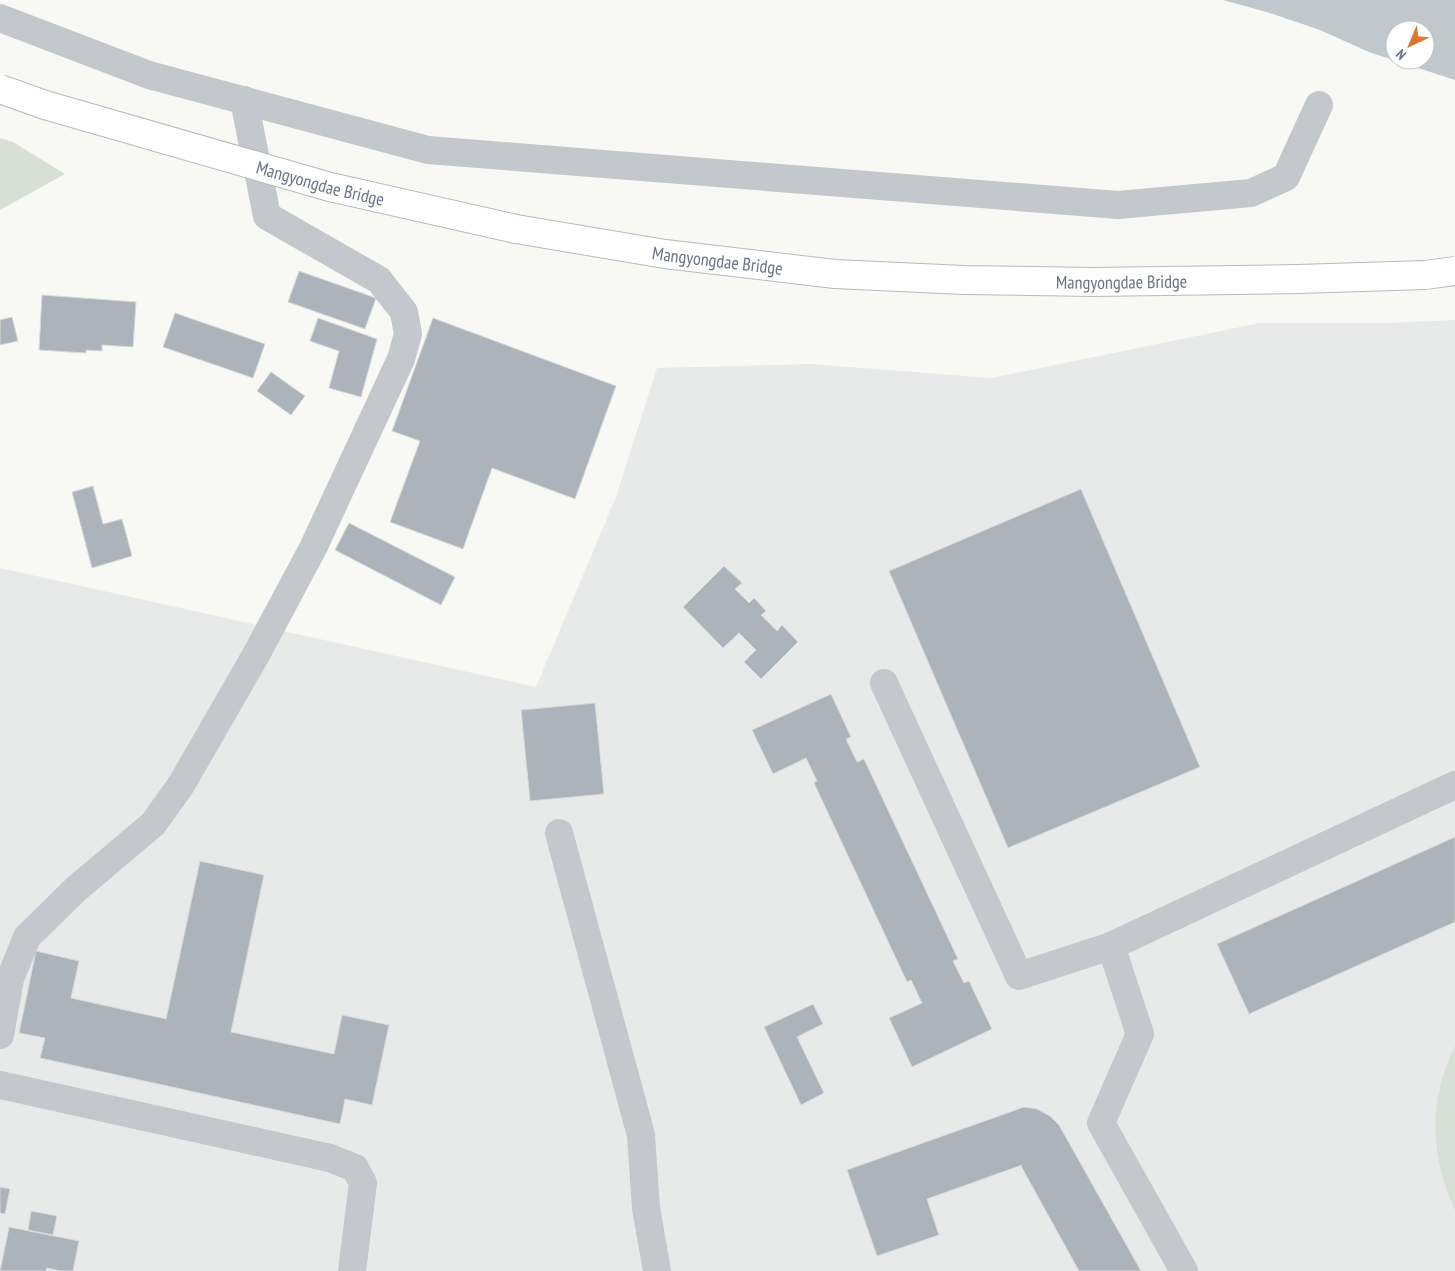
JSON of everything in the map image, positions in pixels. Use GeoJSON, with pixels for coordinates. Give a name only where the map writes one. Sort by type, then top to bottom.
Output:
{"type":"FeatureCollection","features":[{"type":"Feature","properties":{"kind":"highway","name":"Mangyongdae Bridge"},"geometry":{"type":"LineString","coordinates":[[0,89],[45,105],[330,187],[516,229],[665,254],[835,274],[974,280],[1093,282],[1298,279],[1425,275],[1455,272]]}},
{"type":"Feature","properties":{"kind":"lane"},"geometry":{"type":"LineString","coordinates":[[0,18],[149,75],[428,150],[1118,204],[1251,193],[1286,177],[1319,105]]}},
{"type":"Feature","properties":{"kind":"lane"},"geometry":{"type":"LineString","coordinates":[[0,1035],[10,979],[27,937],[76,889],[153,824],[181,785],[257,653],[313,548],[401,359],[408,334],[404,312],[380,280],[267,216],[244,100]]}},
{"type":"Feature","properties":{"kind":"lane"},"geometry":{"type":"LineString","coordinates":[[884,683],[1020,976],[1111,946],[1455,785]]}},
{"type":"Feature","properties":{"kind":"lane"},"geometry":{"type":"LineString","coordinates":[[559,833],[641,1135],[646,1208],[657,1271]]}},
{"type":"Feature","properties":{"kind":"lane"},"geometry":{"type":"LineString","coordinates":[[1111,946],[1140,1034],[1101,1123],[1184,1271]]}},
{"type":"Feature","properties":{"kind":"lane"},"geometry":{"type":"LineString","coordinates":[[0,1085],[330,1158],[355,1168],[363,1183],[352,1271]]}},
{"type":"Feature","properties":{"kind":"shaded area"},"geometry":{"type":"Polygon","coordinates":[[[1223,0],[1455,0],[1455,80],[1424,70],[1435,70],[1435,20],[1385,20],[1385,57],[1320,30],[1223,0]]]}},
{"type":"Feature","properties":{"kind":"shaded area"},"geometry":{"type":"Polygon","coordinates":[[[0,138],[13,142],[65,174],[0,210],[0,138]]]}},
{"type":"Feature","properties":{"kind":"shaded area"},"geometry":{"type":"Polygon","coordinates":[[[1455,320],[1455,1271],[0,1271],[0,568],[536,687],[616,497],[657,368],[811,364],[991,378],[1260,323],[1388,323],[1455,320]]]}},
{"type":"Feature","properties":{"kind":"shaded area"},"geometry":{"type":"Polygon","coordinates":[[[1455,1046],[1455,1210],[1441,1169],[1436,1128],[1440,1087],[1446,1066],[1455,1046]]]}},
{"type":"Feature","properties":{"kind":"building"},"geometry":{"type":"Polygon","coordinates":[[[299,271],[376,298],[365,329],[288,302],[299,271]]]}},
{"type":"Feature","properties":{"kind":"building"},"geometry":{"type":"Polygon","coordinates":[[[42,295],[136,302],[133,347],[102,345],[102,351],[86,350],[86,353],[39,350],[42,295]]]}},
{"type":"Feature","properties":{"kind":"building"},"geometry":{"type":"Polygon","coordinates":[[[175,313],[265,344],[253,378],[163,347],[175,313]]]}},
{"type":"Feature","properties":{"kind":"building"},"geometry":{"type":"Polygon","coordinates":[[[12,317],[18,341],[0,345],[0,320],[12,317]]]}},
{"type":"Feature","properties":{"kind":"building"},"geometry":{"type":"Polygon","coordinates":[[[318,318],[377,339],[361,397],[329,388],[339,351],[310,341],[318,318]]]}},
{"type":"Feature","properties":{"kind":"building"},"geometry":{"type":"Polygon","coordinates":[[[433,318],[616,386],[575,499],[492,468],[463,549],[390,522],[420,441],[392,431],[433,318]]]}},
{"type":"Feature","properties":{"kind":"building"},"geometry":{"type":"Polygon","coordinates":[[[271,372],[305,396],[291,415],[257,391],[271,372]]]}},
{"type":"Feature","properties":{"kind":"building"},"geometry":{"type":"Polygon","coordinates":[[[93,486],[103,524],[122,519],[132,556],[92,568],[72,492],[93,486]]]}},
{"type":"Feature","properties":{"kind":"building"},"geometry":{"type":"Polygon","coordinates":[[[1081,489],[1200,767],[1008,848],[889,571],[1081,489]]]}},
{"type":"Feature","properties":{"kind":"building"},"geometry":{"type":"Polygon","coordinates":[[[349,523],[455,577],[441,605],[335,550],[349,523]]]}},
{"type":"Feature","properties":{"kind":"building"},"geometry":{"type":"Polygon","coordinates":[[[724,566],[742,583],[735,589],[749,603],[754,598],[766,611],[761,615],[777,631],[782,625],[798,642],[761,679],[744,662],[756,650],[739,633],[723,648],[683,607],[724,566]]]}},
{"type":"Feature","properties":{"kind":"building"},"geometry":{"type":"Polygon","coordinates":[[[831,694],[851,737],[846,739],[857,762],[864,759],[958,959],[953,961],[964,983],[969,981],[992,1029],[912,1067],[889,1018],[922,1003],[911,980],[907,982],[814,783],[817,781],[806,758],[773,774],[752,730],[831,694]]]}},
{"type":"Feature","properties":{"kind":"building"},"geometry":{"type":"Polygon","coordinates":[[[595,703],[604,794],[530,801],[521,710],[595,703]]]}},
{"type":"Feature","properties":{"kind":"building"},"geometry":{"type":"Polygon","coordinates":[[[1455,837],[1455,922],[1249,1014],[1217,944],[1455,837]]]}},
{"type":"Feature","properties":{"kind":"building"},"geometry":{"type":"Polygon","coordinates":[[[200,861],[264,875],[231,1032],[334,1054],[342,1015],[389,1025],[372,1105],[345,1099],[340,1124],[40,1058],[45,1038],[19,1033],[36,951],[79,961],[71,998],[166,1019],[200,861]]]}},
{"type":"Feature","properties":{"kind":"building"},"geometry":{"type":"Polygon","coordinates":[[[813,1004],[823,1024],[797,1037],[824,1093],[801,1105],[764,1027],[813,1004]]]}},
{"type":"Feature","properties":{"kind":"building"},"geometry":{"type":"Polygon","coordinates":[[[1024,1107],[1037,1109],[1050,1116],[1059,1125],[1141,1271],[1079,1271],[1022,1165],[927,1199],[939,1235],[877,1256],[847,1170],[1024,1107]]]}},
{"type":"Feature","properties":{"kind":"building"},"geometry":{"type":"Polygon","coordinates":[[[0,1187],[10,1189],[5,1214],[0,1213],[0,1187]]]}},
{"type":"Feature","properties":{"kind":"building"},"geometry":{"type":"Polygon","coordinates":[[[31,1211],[57,1216],[53,1235],[28,1230],[31,1211]]]}},
{"type":"Feature","properties":{"kind":"building"},"geometry":{"type":"Polygon","coordinates":[[[9,1227],[79,1241],[73,1271],[47,1268],[46,1271],[0,1271],[9,1227]]]}}]}
